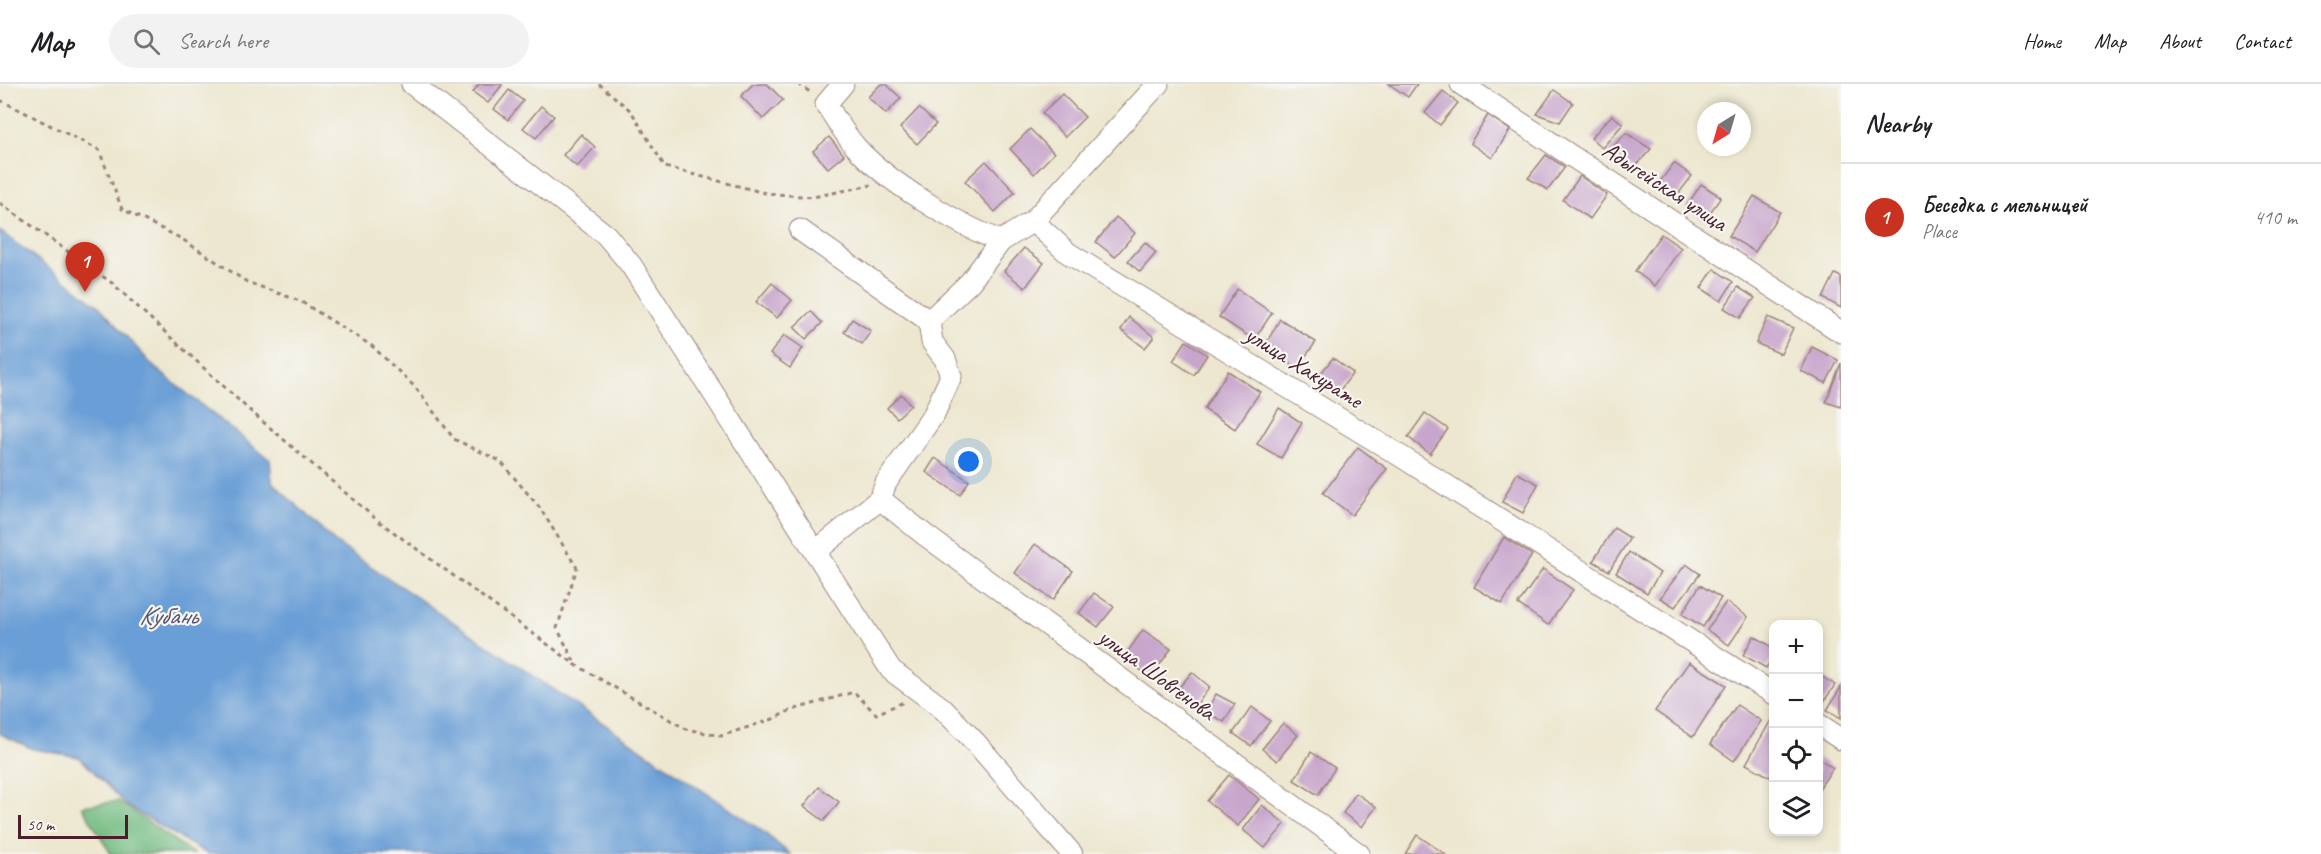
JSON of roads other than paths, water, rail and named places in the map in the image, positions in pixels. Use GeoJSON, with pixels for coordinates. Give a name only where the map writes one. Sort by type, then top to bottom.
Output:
{"type":"FeatureCollection","features":[{"type":"Feature","properties":{"kind":"street"},"geometry":{"type":"LineString","coordinates":[[412,84],[606,235],[631,266],[891,670],[942,708],[976,743],[1072,854]]}},
{"type":"Feature","properties":{"kind":"street"},"geometry":{"type":"LineString","coordinates":[[843,84],[826,104],[855,147],[893,180],[979,232],[1001,241]]}},
{"type":"Feature","properties":{"kind":"street"},"geometry":{"type":"LineString","coordinates":[[929,321],[970,282],[1001,241],[1033,221],[1158,84]]}},
{"type":"Feature","properties":{"kind":"street","name":"Адыгейская улица"},"geometry":{"type":"LineString","coordinates":[[1461,84],[1841,332]]}},
{"type":"Feature","properties":{"kind":"street","name":"улица Хакурате"},"geometry":{"type":"LineString","coordinates":[[1033,221],[1068,253],[1392,451],[1769,691]]}},
{"type":"Feature","properties":{"kind":"street"},"geometry":{"type":"LineString","coordinates":[[800,230],[929,321],[932,342],[945,359],[951,376],[934,414],[886,483],[880,499],[815,552]]}},
{"type":"Feature","properties":{"kind":"street","name":"улица Шовгенова"},"geometry":{"type":"LineString","coordinates":[[880,499],[925,535],[1359,854]]}},
{"type":"Feature","properties":{"kind":"street"},"geometry":{"type":"LineString","coordinates":[[1823,727],[1841,739]]}},
{"type":"Feature","properties":{"kind":"water","name":"Кубань"},"geometry":{"type":"Polygon","coordinates":[[[0,231],[98,305],[154,367],[270,460],[272,482],[335,542],[761,830],[790,854],[207,854],[127,806],[79,757],[33,749],[0,734],[0,231]]]}},
{"type":"Feature","properties":{"kind":"place","name":"Беседка с мельницей"},"geometry":{"type":"Point","coordinates":[85,292]}}]}
